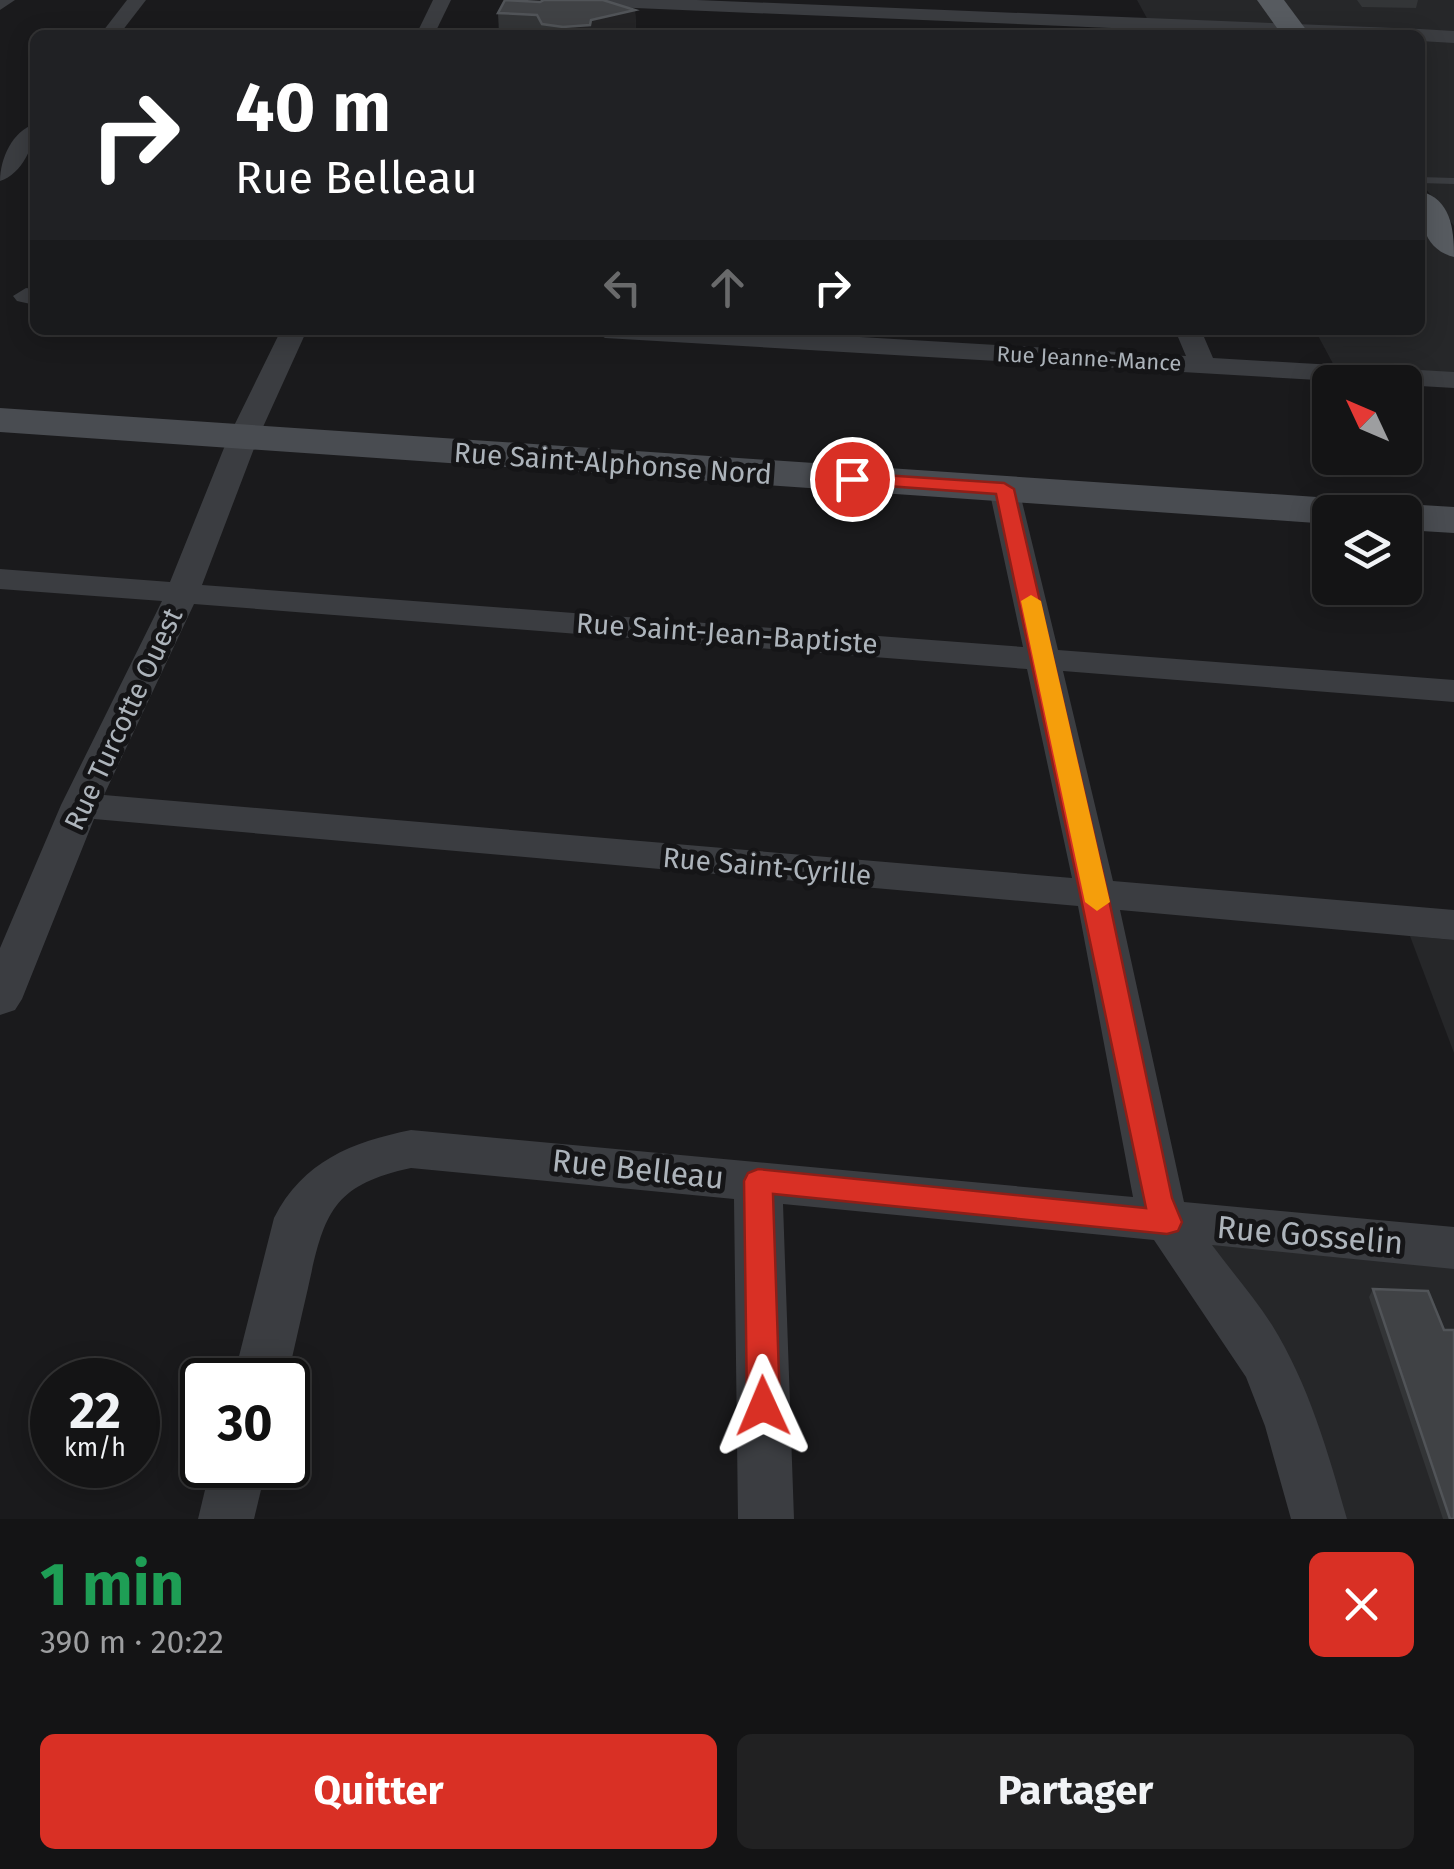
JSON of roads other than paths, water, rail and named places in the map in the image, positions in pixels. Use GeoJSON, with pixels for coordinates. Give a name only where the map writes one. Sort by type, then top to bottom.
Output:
{"type":"FeatureCollection","features":[{"type":"Feature","properties":{"kind":"main road"},"geometry":{"type":"LineString","coordinates":[[1270,0],[1292,30]]}},
{"type":"Feature","properties":{"kind":"main road"},"geometry":{"type":"LineString","coordinates":[[1425,208],[1454,246]]}},
{"type":"Feature","properties":{"kind":"main road","name":"Rue Saint-Alphonse Nord"},"geometry":{"type":"LineString","coordinates":[[0,420],[1312,510]]}},
{"type":"Feature","properties":{"kind":"main road"},"geometry":{"type":"LineString","coordinates":[[1422,517],[1454,520]]}},
{"type":"Feature","properties":{"kind":"street"},"geometry":{"type":"LineString","coordinates":[[0,5],[6,0]]}},
{"type":"Feature","properties":{"kind":"street"},"geometry":{"type":"LineString","coordinates":[[114,30],[137,0]]}},
{"type":"Feature","properties":{"kind":"street"},"geometry":{"type":"LineString","coordinates":[[427,30],[442,0]]}},
{"type":"Feature","properties":{"kind":"street"},"geometry":{"type":"LineString","coordinates":[[565,0],[1154,30]]}},
{"type":"Feature","properties":{"kind":"street"},"geometry":{"type":"LineString","coordinates":[[1049,0],[1061,28]]}},
{"type":"Feature","properties":{"kind":"street"},"geometry":{"type":"LineString","coordinates":[[1425,35],[1454,37]]}},
{"type":"Feature","properties":{"kind":"street"},"geometry":{"type":"LineString","coordinates":[[0,174],[30,136]]}},
{"type":"Feature","properties":{"kind":"street","name":"Rue Turcotte Ouest"},"geometry":{"type":"LineString","coordinates":[[0,999],[80,804],[183,592],[244,438],[292,335]]}},
{"type":"Feature","properties":{"kind":"street","name":"Rue Jeanne-Mance"},"geometry":{"type":"LineString","coordinates":[[690,335],[1454,380]]}},
{"type":"Feature","properties":{"kind":"street"},"geometry":{"type":"LineString","coordinates":[[1190,335],[1202,365]]}},
{"type":"Feature","properties":{"kind":"street"},"geometry":{"type":"LineString","coordinates":[[1004,489],[1096,895],[1158,1198],[1178,1241],[1226,1300],[1275,1378],[1319,1519]]}},
{"type":"Feature","properties":{"kind":"street","name":"Rue Saint-Jean-Baptiste"},"geometry":{"type":"LineString","coordinates":[[0,579],[1454,691]]}},
{"type":"Feature","properties":{"kind":"street","name":"Rue Saint-Cyrille"},"geometry":{"type":"LineString","coordinates":[[80,804],[1454,925]]}},
{"type":"Feature","properties":{"kind":"street","name":"Rue Belleau"},"geometry":{"type":"LineString","coordinates":[[265,1358],[298,1218],[321,1189],[372,1157],[411,1148],[1167,1222]]}},
{"type":"Feature","properties":{"kind":"street"},"geometry":{"type":"LineString","coordinates":[[758,1181],[766,1519]]}},
{"type":"Feature","properties":{"kind":"street","name":"Rue Gosselin"},"geometry":{"type":"LineString","coordinates":[[1167,1222],[1454,1248]]}},
{"type":"Feature","properties":{"kind":"street"},"geometry":{"type":"LineString","coordinates":[[226,1519],[233,1488]]}},
{"type":"Feature","properties":{"kind":"lane"},"geometry":{"type":"LineString","coordinates":[[1425,180],[1454,181]]}}]}
